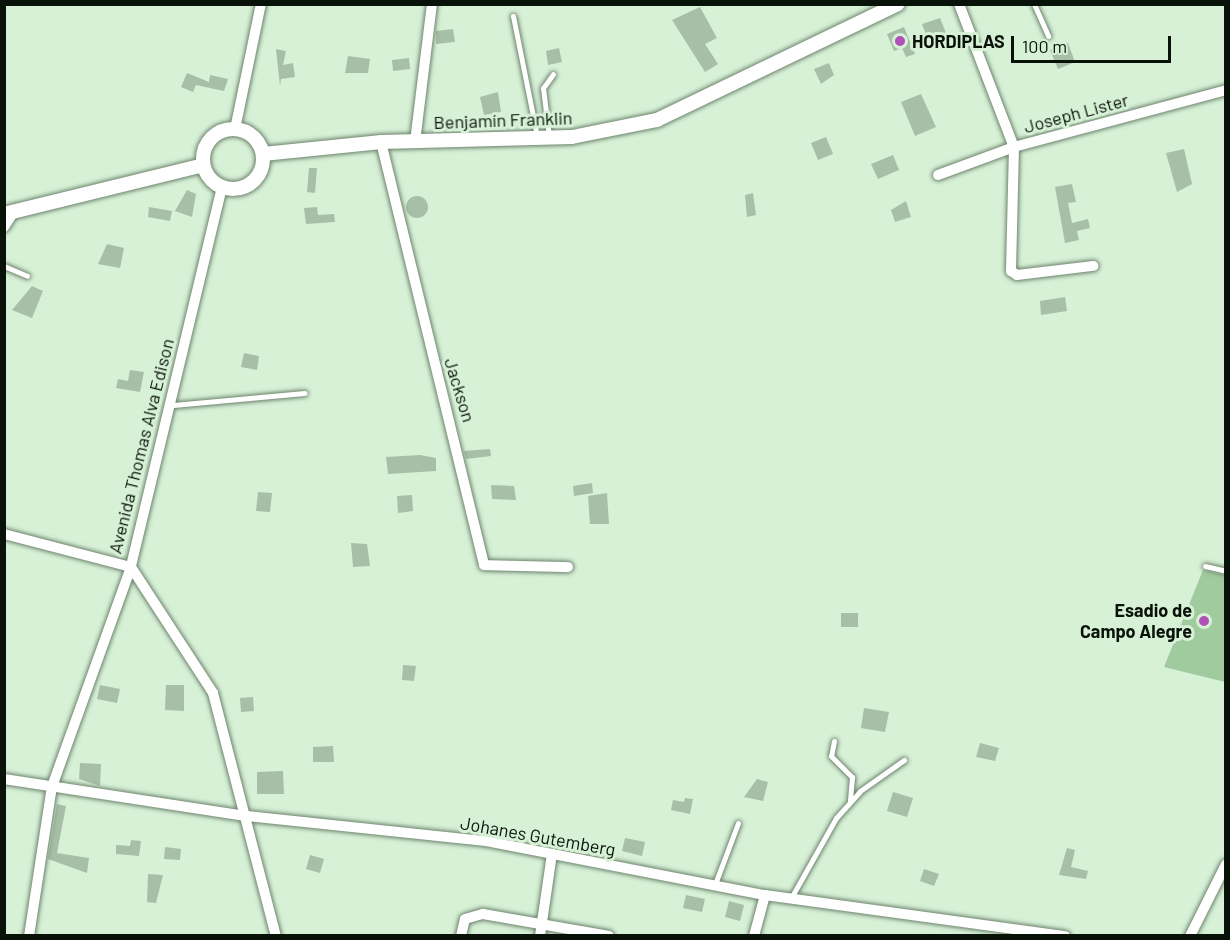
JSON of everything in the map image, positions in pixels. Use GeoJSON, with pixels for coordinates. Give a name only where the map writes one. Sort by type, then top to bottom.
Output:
{"type":"FeatureCollection","features":[{"type":"Feature","properties":{"kind":"street"},"geometry":{"type":"LineString","coordinates":[[235,129],[261,4]]}},
{"type":"Feature","properties":{"kind":"street"},"geometry":{"type":"LineString","coordinates":[[415,142],[432,4]]}},
{"type":"Feature","properties":{"kind":"street","name":"Benjamín Franklin"},"geometry":{"type":"LineString","coordinates":[[263,154],[381,142],[543,138],[657,120],[879,8],[898,4]]}},
{"type":"Feature","properties":{"kind":"street"},"geometry":{"type":"LineString","coordinates":[[959,4],[1014,147],[1011,270],[1017,275],[1093,266]]}},
{"type":"Feature","properties":{"kind":"street","name":"Joseph Lister"},"geometry":{"type":"LineString","coordinates":[[938,175],[1014,147],[1226,90]]}},
{"type":"Feature","properties":{"kind":"street"},"geometry":{"type":"LineString","coordinates":[[235,129],[250,134],[263,154],[252,182],[222,187],[203,165],[213,136],[235,129]]}},
{"type":"Feature","properties":{"kind":"street","name":"Jackson"},"geometry":{"type":"LineString","coordinates":[[381,142],[484,565],[568,567]]}},
{"type":"Feature","properties":{"kind":"street"},"geometry":{"type":"LineString","coordinates":[[4,227],[9,214],[203,165]]}},
{"type":"Feature","properties":{"kind":"street","name":"Avenida Thomas Alva Edison"},"geometry":{"type":"LineString","coordinates":[[222,187],[173,405],[130,567],[213,693],[248,816],[276,936]]}},
{"type":"Feature","properties":{"kind":"street"},"geometry":{"type":"LineString","coordinates":[[4,534],[130,567],[52,786],[29,936]]}},
{"type":"Feature","properties":{"kind":"street","name":"Johanes Gutemberg"},"geometry":{"type":"LineString","coordinates":[[4,778],[248,816],[486,841],[765,895],[1065,936]]}},
{"type":"Feature","properties":{"kind":"street"},"geometry":{"type":"LineString","coordinates":[[541,930],[552,854]]}},
{"type":"Feature","properties":{"kind":"street"},"geometry":{"type":"LineString","coordinates":[[1190,936],[1226,864]]}},
{"type":"Feature","properties":{"kind":"street"},"geometry":{"type":"LineString","coordinates":[[754,936],[765,895]]}},
{"type":"Feature","properties":{"kind":"street"},"geometry":{"type":"LineString","coordinates":[[462,936],[472,915],[541,930],[609,936]]}},
{"type":"Feature","properties":{"kind":"lane"},"geometry":{"type":"LineString","coordinates":[[1034,4],[1048,36]]}},
{"type":"Feature","properties":{"kind":"lane"},"geometry":{"type":"LineString","coordinates":[[513,16],[543,138]]}},
{"type":"Feature","properties":{"kind":"lane"},"geometry":{"type":"LineString","coordinates":[[543,138],[543,88],[553,74]]}},
{"type":"Feature","properties":{"kind":"lane"},"geometry":{"type":"LineString","coordinates":[[4,266],[27,276]]}},
{"type":"Feature","properties":{"kind":"lane"},"geometry":{"type":"LineString","coordinates":[[173,405],[304,393]]}},
{"type":"Feature","properties":{"kind":"lane"},"geometry":{"type":"LineString","coordinates":[[1205,566],[1226,571]]}},
{"type":"Feature","properties":{"kind":"lane"},"geometry":{"type":"LineString","coordinates":[[834,741],[831,756],[852,777],[850,803]]}},
{"type":"Feature","properties":{"kind":"lane"},"geometry":{"type":"LineString","coordinates":[[791,898],[850,803],[904,760]]}},
{"type":"Feature","properties":{"kind":"lane"},"geometry":{"type":"LineString","coordinates":[[715,884],[738,823]]}},
{"type":"Feature","properties":{"kind":"green space","name":"Esadio de Campo Alegre"},"geometry":{"type":"Polygon","coordinates":[[[1203,570],[1225,575],[1225,682],[1164,667],[1203,570]]]}},
{"type":"Feature","properties":{"kind":"building"},"geometry":{"type":"Polygon","coordinates":[[[700,7],[717,38],[705,44],[718,64],[705,72],[672,20],[700,7]]]}},
{"type":"Feature","properties":{"kind":"building"},"geometry":{"type":"Polygon","coordinates":[[[940,18],[946,33],[928,40],[922,24],[940,18]]]}},
{"type":"Feature","properties":{"kind":"building","name":"HORDIPLAS"},"geometry":{"type":"Polygon","coordinates":[[[904,27],[915,54],[906,57],[902,48],[894,51],[887,34],[904,27]]]}},
{"type":"Feature","properties":{"kind":"building"},"geometry":{"type":"Polygon","coordinates":[[[453,29],[455,42],[436,44],[436,31],[453,29]]]}},
{"type":"Feature","properties":{"kind":"building"},"geometry":{"type":"Polygon","coordinates":[[[1068,43],[1075,62],[1058,69],[1050,50],[1068,43]]]}},
{"type":"Feature","properties":{"kind":"building"},"geometry":{"type":"Polygon","coordinates":[[[559,48],[562,62],[548,65],[546,51],[559,48]]]}},
{"type":"Feature","properties":{"kind":"building"},"geometry":{"type":"Polygon","coordinates":[[[276,49],[286,51],[283,65],[293,63],[295,77],[281,79],[280,86],[276,49]]]}},
{"type":"Feature","properties":{"kind":"building"},"geometry":{"type":"Polygon","coordinates":[[[348,56],[370,59],[368,73],[345,73],[348,56]]]}},
{"type":"Feature","properties":{"kind":"building"},"geometry":{"type":"Polygon","coordinates":[[[409,58],[410,69],[393,71],[392,60],[409,58]]]}},
{"type":"Feature","properties":{"kind":"building"},"geometry":{"type":"Polygon","coordinates":[[[829,63],[834,75],[821,84],[814,69],[829,63]]]}},
{"type":"Feature","properties":{"kind":"building"},"geometry":{"type":"Polygon","coordinates":[[[187,73],[209,82],[210,75],[228,79],[224,91],[196,85],[193,92],[181,87],[187,73]]]}},
{"type":"Feature","properties":{"kind":"building"},"geometry":{"type":"Polygon","coordinates":[[[498,92],[501,112],[484,115],[480,97],[498,92]]]}},
{"type":"Feature","properties":{"kind":"building"},"geometry":{"type":"Polygon","coordinates":[[[921,94],[936,127],[915,136],[901,102],[921,94]]]}},
{"type":"Feature","properties":{"kind":"building"},"geometry":{"type":"Polygon","coordinates":[[[826,137],[833,154],[818,160],[811,143],[826,137]]]}},
{"type":"Feature","properties":{"kind":"building"},"geometry":{"type":"Polygon","coordinates":[[[1184,149],[1192,184],[1177,192],[1166,153],[1184,149]]]}},
{"type":"Feature","properties":{"kind":"building"},"geometry":{"type":"Polygon","coordinates":[[[893,155],[899,170],[878,179],[871,164],[893,155]]]}},
{"type":"Feature","properties":{"kind":"building"},"geometry":{"type":"Polygon","coordinates":[[[309,168],[317,168],[315,193],[307,192],[309,168]]]}},
{"type":"Feature","properties":{"kind":"building"},"geometry":{"type":"Polygon","coordinates":[[[1072,184],[1076,202],[1068,203],[1072,223],[1088,219],[1090,228],[1077,231],[1079,240],[1065,243],[1055,187],[1072,184]]]}},
{"type":"Feature","properties":{"kind":"building"},"geometry":{"type":"Polygon","coordinates":[[[187,190],[196,194],[192,217],[175,211],[187,190]]]}},
{"type":"Feature","properties":{"kind":"building"},"geometry":{"type":"Polygon","coordinates":[[[753,193],[756,215],[747,217],[745,195],[753,193]]]}},
{"type":"Feature","properties":{"kind":"building"},"geometry":{"type":"Polygon","coordinates":[[[413,196],[421,196],[428,203],[428,211],[421,218],[413,218],[406,211],[406,203],[413,196]]]}},
{"type":"Feature","properties":{"kind":"building"},"geometry":{"type":"Polygon","coordinates":[[[906,201],[911,217],[895,222],[891,210],[906,201]]]}},
{"type":"Feature","properties":{"kind":"building"},"geometry":{"type":"Polygon","coordinates":[[[149,207],[172,211],[170,221],[148,217],[149,207]]]}},
{"type":"Feature","properties":{"kind":"building"},"geometry":{"type":"Polygon","coordinates":[[[317,207],[318,215],[334,214],[335,222],[306,224],[304,208],[317,207]]]}},
{"type":"Feature","properties":{"kind":"building"},"geometry":{"type":"Polygon","coordinates":[[[107,244],[124,248],[120,268],[98,264],[107,244]]]}},
{"type":"Feature","properties":{"kind":"building"},"geometry":{"type":"Polygon","coordinates":[[[32,286],[43,291],[32,318],[12,310],[32,286]]]}},
{"type":"Feature","properties":{"kind":"building"},"geometry":{"type":"Polygon","coordinates":[[[1065,297],[1067,311],[1041,315],[1040,301],[1065,297]]]}},
{"type":"Feature","properties":{"kind":"building"},"geometry":{"type":"Polygon","coordinates":[[[244,353],[259,356],[257,370],[241,367],[244,353]]]}},
{"type":"Feature","properties":{"kind":"building"},"geometry":{"type":"Polygon","coordinates":[[[130,370],[144,372],[140,392],[116,388],[118,379],[128,381],[130,370]]]}},
{"type":"Feature","properties":{"kind":"building"},"geometry":{"type":"Polygon","coordinates":[[[490,449],[491,456],[466,459],[464,451],[490,449]]]}},
{"type":"Feature","properties":{"kind":"building"},"geometry":{"type":"Polygon","coordinates":[[[420,455],[436,458],[436,471],[388,474],[386,457],[420,455]]]}},
{"type":"Feature","properties":{"kind":"building"},"geometry":{"type":"Polygon","coordinates":[[[592,483],[593,493],[574,496],[573,486],[592,483]]]}},
{"type":"Feature","properties":{"kind":"building"},"geometry":{"type":"Polygon","coordinates":[[[491,485],[514,486],[516,500],[492,499],[491,485]]]}},
{"type":"Feature","properties":{"kind":"building"},"geometry":{"type":"Polygon","coordinates":[[[258,492],[272,493],[270,512],[256,511],[258,492]]]}},
{"type":"Feature","properties":{"kind":"building"},"geometry":{"type":"Polygon","coordinates":[[[607,493],[609,524],[590,524],[588,496],[607,493]]]}},
{"type":"Feature","properties":{"kind":"building"},"geometry":{"type":"Polygon","coordinates":[[[412,495],[413,511],[398,513],[397,496],[412,495]]]}},
{"type":"Feature","properties":{"kind":"building"},"geometry":{"type":"Polygon","coordinates":[[[351,543],[367,544],[370,566],[353,567],[351,543]]]}},
{"type":"Feature","properties":{"kind":"building"},"geometry":{"type":"Polygon","coordinates":[[[841,613],[858,613],[858,627],[841,627],[841,613]]]}},
{"type":"Feature","properties":{"kind":"building"},"geometry":{"type":"Polygon","coordinates":[[[403,665],[416,666],[414,681],[402,680],[403,665]]]}},
{"type":"Feature","properties":{"kind":"building"},"geometry":{"type":"Polygon","coordinates":[[[100,685],[120,689],[117,703],[97,699],[100,685]]]}},
{"type":"Feature","properties":{"kind":"building"},"geometry":{"type":"Polygon","coordinates":[[[166,685],[184,685],[184,711],[165,710],[166,685]]]}},
{"type":"Feature","properties":{"kind":"building"},"geometry":{"type":"Polygon","coordinates":[[[253,697],[254,711],[241,712],[240,698],[253,697]]]}},
{"type":"Feature","properties":{"kind":"building"},"geometry":{"type":"Polygon","coordinates":[[[864,708],[889,712],[885,732],[861,728],[864,708]]]}},
{"type":"Feature","properties":{"kind":"building"},"geometry":{"type":"Polygon","coordinates":[[[980,743],[999,748],[995,761],[976,757],[980,743]]]}},
{"type":"Feature","properties":{"kind":"building"},"geometry":{"type":"Polygon","coordinates":[[[333,746],[334,762],[313,762],[313,747],[333,746]]]}},
{"type":"Feature","properties":{"kind":"building"},"geometry":{"type":"Polygon","coordinates":[[[80,763],[101,764],[100,786],[79,779],[80,763]]]}},
{"type":"Feature","properties":{"kind":"building"},"geometry":{"type":"Polygon","coordinates":[[[283,771],[284,794],[257,794],[257,772],[283,771]]]}},
{"type":"Feature","properties":{"kind":"building"},"geometry":{"type":"Polygon","coordinates":[[[757,779],[768,782],[763,801],[744,797],[757,779]]]}},
{"type":"Feature","properties":{"kind":"building"},"geometry":{"type":"Polygon","coordinates":[[[893,792],[913,798],[907,817],[887,811],[893,792]]]}},
{"type":"Feature","properties":{"kind":"building"},"geometry":{"type":"Polygon","coordinates":[[[685,798],[693,799],[690,814],[671,810],[673,800],[684,802],[685,798]]]}},
{"type":"Feature","properties":{"kind":"building"},"geometry":{"type":"Polygon","coordinates":[[[57,804],[66,806],[57,853],[89,858],[87,873],[48,859],[57,804]]]}},
{"type":"Feature","properties":{"kind":"building"},"geometry":{"type":"Polygon","coordinates":[[[625,838],[645,842],[642,856],[622,851],[625,838]]]}},
{"type":"Feature","properties":{"kind":"building"},"geometry":{"type":"Polygon","coordinates":[[[131,840],[141,841],[139,856],[116,854],[116,845],[130,846],[131,840]]]}},
{"type":"Feature","properties":{"kind":"building"},"geometry":{"type":"Polygon","coordinates":[[[165,847],[181,849],[180,860],[164,859],[165,847]]]}},
{"type":"Feature","properties":{"kind":"building"},"geometry":{"type":"Polygon","coordinates":[[[1067,848],[1075,850],[1071,867],[1088,871],[1086,879],[1059,875],[1067,848]]]}},
{"type":"Feature","properties":{"kind":"building"},"geometry":{"type":"Polygon","coordinates":[[[310,855],[324,859],[320,873],[306,869],[310,855]]]}},
{"type":"Feature","properties":{"kind":"building"},"geometry":{"type":"Polygon","coordinates":[[[924,869],[939,874],[934,886],[920,881],[924,869]]]}},
{"type":"Feature","properties":{"kind":"building"},"geometry":{"type":"Polygon","coordinates":[[[148,874],[163,875],[156,903],[147,902],[148,874]]]}},
{"type":"Feature","properties":{"kind":"building"},"geometry":{"type":"Polygon","coordinates":[[[686,895],[705,899],[702,912],[683,908],[686,895]]]}},
{"type":"Feature","properties":{"kind":"building"},"geometry":{"type":"Polygon","coordinates":[[[729,901],[744,905],[740,921],[725,917],[729,901]]]}},
{"type":"Feature","properties":{"kind":"place","name":"HORDIPLAS"},"geometry":{"type":"Point","coordinates":[900,41]}},
{"type":"Feature","properties":{"kind":"place","name":"Esadio de Campo Alegre"},"geometry":{"type":"Point","coordinates":[1204,621]}}]}
